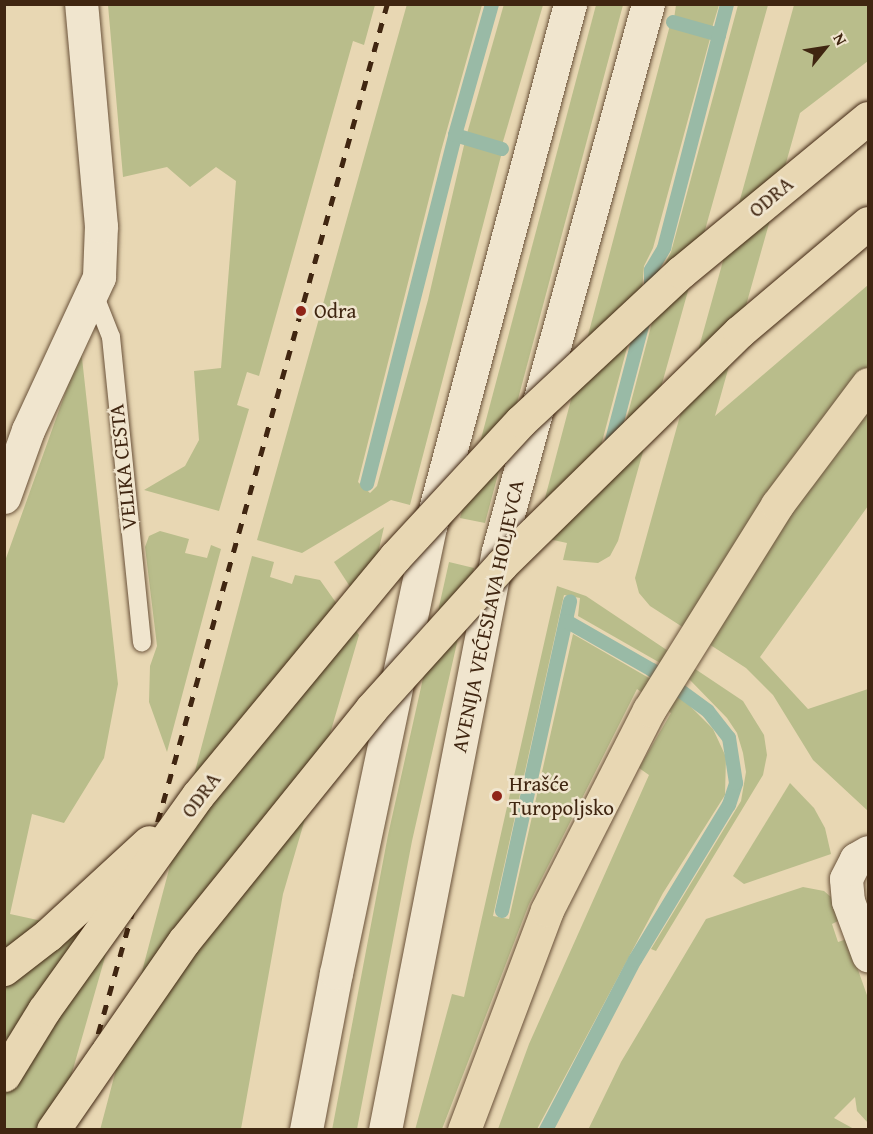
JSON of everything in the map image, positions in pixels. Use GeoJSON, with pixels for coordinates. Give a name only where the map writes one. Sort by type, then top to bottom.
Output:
{"type":"FeatureCollection","features":[{"type":"Feature","properties":{"kind":"highway","name":"ODRA"},"geometry":{"type":"LineString","coordinates":[[4,1075],[44,1010],[198,795],[395,557],[521,421],[681,272],[868,118]]}},
{"type":"Feature","properties":{"kind":"highway"},"geometry":{"type":"LineString","coordinates":[[53,1130],[184,941],[371,709],[502,564],[739,332],[868,223]]}},
{"type":"Feature","properties":{"kind":"highway"},"geometry":{"type":"LineString","coordinates":[[464,1130],[547,910],[648,710],[777,505],[868,384]]}},
{"type":"Feature","properties":{"kind":"highway"},"geometry":{"type":"LineString","coordinates":[[4,969],[48,935],[198,795]]}},
{"type":"Feature","properties":{"kind":"main road"},"geometry":{"type":"LineString","coordinates":[[4,497],[28,430],[94,294],[101,258],[101,226],[81,4]]}},
{"type":"Feature","properties":{"kind":"main road"},"geometry":{"type":"LineString","coordinates":[[306,1130],[336,973],[431,525],[570,4]]}},
{"type":"Feature","properties":{"kind":"main road","name":"AVENIJA VEĆESLAVA HOLJEVCA"},"geometry":{"type":"LineString","coordinates":[[385,1130],[498,551],[648,4]]}},
{"type":"Feature","properties":{"kind":"main road"},"geometry":{"type":"LineString","coordinates":[[861,858],[846,879],[848,901],[868,956]]}},
{"type":"Feature","properties":{"kind":"lane","name":"VELIKA CESTA"},"geometry":{"type":"LineString","coordinates":[[94,294],[111,337],[142,642]]}},
{"type":"Feature","properties":{"kind":"green space"},"geometry":{"type":"Polygon","coordinates":[[[407,4],[482,5],[441,151],[358,482],[370,493],[377,486],[428,300],[465,141],[502,152],[410,505],[391,500],[302,553],[257,540],[407,4]]]}},
{"type":"Feature","properties":{"kind":"green space"},"geometry":{"type":"Polygon","coordinates":[[[504,4],[543,5],[502,145],[466,137],[504,4]]]}},
{"type":"Feature","properties":{"kind":"green space"},"geometry":{"type":"Polygon","coordinates":[[[108,5],[375,5],[364,45],[353,41],[259,376],[247,372],[237,405],[249,409],[219,511],[144,490],[185,466],[199,440],[194,371],[221,368],[236,181],[216,167],[190,187],[167,167],[123,177],[108,5]]]}},
{"type":"Feature","properties":{"kind":"green space"},"geometry":{"type":"Polygon","coordinates":[[[596,5],[623,5],[485,523],[460,518],[596,5]]]}},
{"type":"Feature","properties":{"kind":"green space"},"geometry":{"type":"Polygon","coordinates":[[[676,5],[719,5],[712,28],[674,19],[676,5]]]}},
{"type":"Feature","properties":{"kind":"green space"},"geometry":{"type":"Polygon","coordinates":[[[738,5],[768,5],[618,541],[610,556],[598,563],[563,560],[567,543],[535,536],[670,25],[711,35],[653,248],[644,266],[642,291],[598,457],[617,455],[659,296],[661,271],[671,252],[738,5]]]}},
{"type":"Feature","properties":{"kind":"green space"},"geometry":{"type":"Polygon","coordinates":[[[794,5],[868,5],[868,61],[800,113],[715,416],[868,285],[868,506],[760,657],[808,709],[868,689],[868,811],[813,760],[773,695],[746,668],[650,606],[639,593],[635,578],[794,5]]]}},
{"type":"Feature","properties":{"kind":"green space"},"geometry":{"type":"Polygon","coordinates":[[[81,349],[118,684],[104,758],[64,823],[32,814],[10,914],[111,936],[56,1129],[5,1130],[5,561],[81,349]]]}},
{"type":"Feature","properties":{"kind":"green space"},"geometry":{"type":"Polygon","coordinates":[[[384,527],[365,610],[334,562],[384,527]]]}},
{"type":"Feature","properties":{"kind":"green space"},"geometry":{"type":"Polygon","coordinates":[[[160,531],[189,539],[185,553],[207,558],[211,545],[221,549],[167,752],[149,702],[150,666],[157,646],[145,547],[149,536],[160,531]]]}},
{"type":"Feature","properties":{"kind":"green space"},"geometry":{"type":"Polygon","coordinates":[[[252,556],[274,562],[270,577],[292,584],[295,575],[320,580],[359,635],[283,894],[241,1129],[100,1130],[252,556]]]}},
{"type":"Feature","properties":{"kind":"green space"},"geometry":{"type":"Polygon","coordinates":[[[449,562],[474,568],[412,841],[357,1129],[332,1130],[388,835],[449,562]]]}},
{"type":"Feature","properties":{"kind":"green space"},"geometry":{"type":"Polygon","coordinates":[[[557,586],[586,596],[743,701],[764,735],[767,755],[763,775],[656,951],[651,949],[741,801],[746,772],[743,753],[737,733],[727,718],[690,680],[578,616],[580,598],[564,595],[493,916],[509,919],[573,634],[680,696],[713,729],[726,757],[725,795],[663,893],[537,1129],[498,1129],[529,1044],[649,775],[639,768],[671,713],[637,689],[529,904],[442,1129],[415,1130],[452,994],[464,997],[557,586]]]}},
{"type":"Feature","properties":{"kind":"green space"},"geometry":{"type":"Polygon","coordinates":[[[790,783],[814,808],[825,828],[831,854],[744,884],[733,876],[790,783]]]}},
{"type":"Feature","properties":{"kind":"green space"},"geometry":{"type":"Polygon","coordinates":[[[803,887],[824,891],[831,897],[840,920],[832,924],[838,942],[847,939],[868,998],[868,1123],[857,1111],[855,1097],[834,1118],[854,1129],[588,1130],[621,1062],[706,919],[803,887]]]}},
{"type":"Feature","properties":{"kind":"waterway"},"geometry":{"type":"LineString","coordinates":[[367,484],[455,135],[492,4]]}},
{"type":"Feature","properties":{"kind":"waterway"},"geometry":{"type":"LineString","coordinates":[[651,294],[651,270],[664,248],[727,4]]}},
{"type":"Feature","properties":{"kind":"waterway"},"geometry":{"type":"LineString","coordinates":[[673,22],[719,35]]}},
{"type":"Feature","properties":{"kind":"waterway"},"geometry":{"type":"LineString","coordinates":[[455,135],[502,149]]}},
{"type":"Feature","properties":{"kind":"waterway"},"geometry":{"type":"LineString","coordinates":[[610,448],[645,315]]}},
{"type":"Feature","properties":{"kind":"waterway"},"geometry":{"type":"LineString","coordinates":[[502,911],[570,601]]}},
{"type":"Feature","properties":{"kind":"waterway"},"geometry":{"type":"LineString","coordinates":[[546,1130],[635,960],[729,805],[736,783],[729,738],[708,711],[652,670],[566,621]]}},
{"type":"Feature","properties":{"kind":"railway"},"geometry":{"type":"LineString","coordinates":[[71,1130],[387,4]]}},
{"type":"Feature","properties":{"kind":"place","name":"Odra"},"geometry":{"type":"Point","coordinates":[301,311]}},
{"type":"Feature","properties":{"kind":"place","name":"Hrašće Turopoljsko"},"geometry":{"type":"Point","coordinates":[497,796]}}]}
